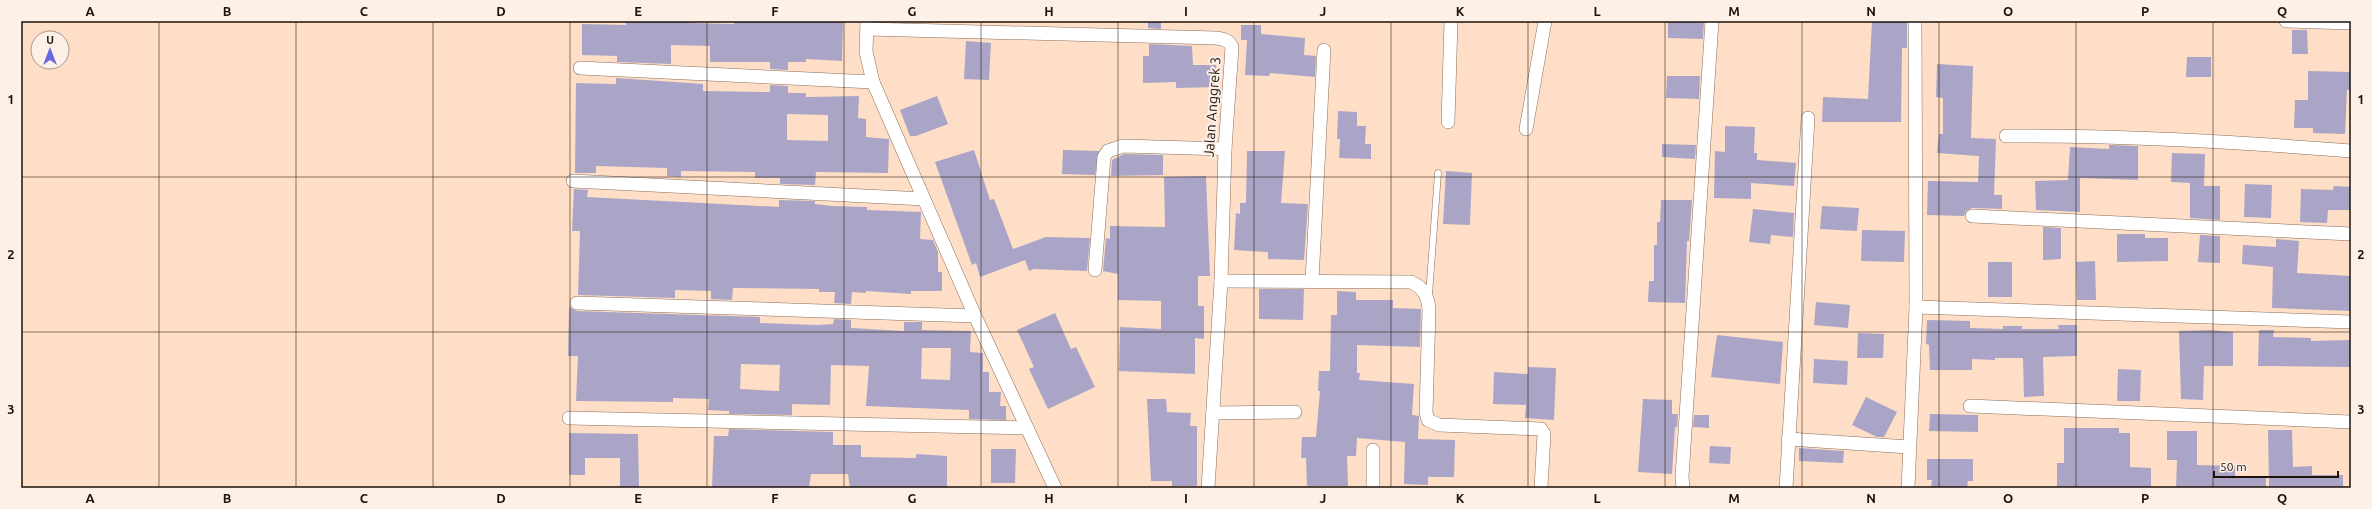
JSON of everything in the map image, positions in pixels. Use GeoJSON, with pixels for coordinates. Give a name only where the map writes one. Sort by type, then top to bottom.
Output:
{"type":"FeatureCollection","features":[{"type":"Feature","properties":{"kind":"street"},"geometry":{"type":"LineString","coordinates":[[1448,122],[1451,21]]}},
{"type":"Feature","properties":{"kind":"street"},"geometry":{"type":"LineString","coordinates":[[1526,129],[1544,21]]}},
{"type":"Feature","properties":{"kind":"street"},"geometry":{"type":"LineString","coordinates":[[1683,488],[1682,477],[1712,21]]}},
{"type":"Feature","properties":{"kind":"street"},"geometry":{"type":"LineString","coordinates":[[1908,488],[1916,307],[1915,21]]}},
{"type":"Feature","properties":{"kind":"street"},"geometry":{"type":"LineString","coordinates":[[2286,21],[2351,23]]}},
{"type":"Feature","properties":{"kind":"street"},"geometry":{"type":"LineString","coordinates":[[867,25],[866,52],[873,82],[975,316],[1026,428],[1056,488]]}},
{"type":"Feature","properties":{"kind":"street","name":"Jalan Anggrek 3"},"geometry":{"type":"LineString","coordinates":[[867,25],[1222,39],[1230,43],[1232,47],[1225,149],[1221,281],[1208,488]]}},
{"type":"Feature","properties":{"kind":"street"},"geometry":{"type":"LineString","coordinates":[[1312,282],[1324,50]]}},
{"type":"Feature","properties":{"kind":"street"},"geometry":{"type":"LineString","coordinates":[[580,68],[873,82]]}},
{"type":"Feature","properties":{"kind":"street"},"geometry":{"type":"LineString","coordinates":[[1786,488],[1808,118]]}},
{"type":"Feature","properties":{"kind":"street"},"geometry":{"type":"LineString","coordinates":[[2006,136],[2157,138],[2351,151]]}},
{"type":"Feature","properties":{"kind":"street"},"geometry":{"type":"LineString","coordinates":[[1095,270],[1104,157],[1108,151],[1123,146],[1225,149]]}},
{"type":"Feature","properties":{"kind":"street"},"geometry":{"type":"LineString","coordinates":[[573,181],[924,199]]}},
{"type":"Feature","properties":{"kind":"street"},"geometry":{"type":"LineString","coordinates":[[1972,216],[2351,234]]}},
{"type":"Feature","properties":{"kind":"street"},"geometry":{"type":"LineString","coordinates":[[1221,281],[1410,282],[1419,286],[1428,299],[1426,412],[1428,420],[1439,425],[1541,429],[1544,434],[1541,488]]}},
{"type":"Feature","properties":{"kind":"street"},"geometry":{"type":"LineString","coordinates":[[577,303],[975,316]]}},
{"type":"Feature","properties":{"kind":"street"},"geometry":{"type":"LineString","coordinates":[[1916,307],[2351,322]]}},
{"type":"Feature","properties":{"kind":"street"},"geometry":{"type":"LineString","coordinates":[[1970,406],[2351,422]]}},
{"type":"Feature","properties":{"kind":"street"},"geometry":{"type":"LineString","coordinates":[[1213,413],[1295,412]]}},
{"type":"Feature","properties":{"kind":"street"},"geometry":{"type":"LineString","coordinates":[[569,418],[1026,428]]}},
{"type":"Feature","properties":{"kind":"street"},"geometry":{"type":"LineString","coordinates":[[1788,439],[1909,447]]}},
{"type":"Feature","properties":{"kind":"street"},"geometry":{"type":"LineString","coordinates":[[1373,450],[1373,488]]}},
{"type":"Feature","properties":{"kind":"lane"},"geometry":{"type":"LineString","coordinates":[[1428,299],[1438,173]]}},
{"type":"Feature","properties":{"kind":"building"},"geometry":{"type":"Polygon","coordinates":[[[626,21],[694,21],[694,23],[734,24],[734,21],[843,22],[842,61],[806,59],[806,62],[788,62],[788,70],[770,69],[770,62],[710,62],[710,46],[671,45],[671,64],[617,62],[617,56],[582,55],[582,24],[626,25],[626,21]]]}},
{"type":"Feature","properties":{"kind":"building"},"geometry":{"type":"Polygon","coordinates":[[[1148,21],[1161,21],[1161,29],[1148,28],[1148,21]]]}},
{"type":"Feature","properties":{"kind":"building"},"geometry":{"type":"Polygon","coordinates":[[[1668,21],[1704,21],[1703,39],[1668,38],[1668,21]]]}},
{"type":"Feature","properties":{"kind":"building"},"geometry":{"type":"Polygon","coordinates":[[[1872,21],[1907,21],[1907,48],[1902,48],[1901,122],[1822,122],[1823,97],[1868,99],[1872,21]]]}},
{"type":"Feature","properties":{"kind":"building"},"geometry":{"type":"Polygon","coordinates":[[[1241,25],[1261,25],[1261,34],[1305,38],[1304,55],[1316,56],[1315,77],[1270,73],[1269,76],[1245,75],[1247,40],[1241,40],[1241,25]]]}},
{"type":"Feature","properties":{"kind":"building"},"geometry":{"type":"Polygon","coordinates":[[[2292,30],[2307,30],[2308,54],[2292,54],[2292,30]]]}},
{"type":"Feature","properties":{"kind":"building"},"geometry":{"type":"Polygon","coordinates":[[[966,41],[991,43],[989,80],[964,79],[966,41]]]}},
{"type":"Feature","properties":{"kind":"building"},"geometry":{"type":"Polygon","coordinates":[[[1149,44],[1192,46],[1193,65],[1216,65],[1217,87],[1176,88],[1176,82],[1143,83],[1143,56],[1149,56],[1149,44]]]}},
{"type":"Feature","properties":{"kind":"building"},"geometry":{"type":"Polygon","coordinates":[[[2187,57],[2211,57],[2211,77],[2186,77],[2187,57]]]}},
{"type":"Feature","properties":{"kind":"building"},"geometry":{"type":"Polygon","coordinates":[[[1937,64],[1973,66],[1971,138],[1996,139],[1994,195],[2002,195],[2002,209],[1972,208],[1966,211],[1964,216],[1927,215],[1928,181],[1978,182],[1979,156],[1937,153],[1939,134],[1943,134],[1943,98],[1936,97],[1937,64]]]}},
{"type":"Feature","properties":{"kind":"building"},"geometry":{"type":"Polygon","coordinates":[[[2308,71],[2351,72],[2351,90],[2347,90],[2345,134],[2313,133],[2313,128],[2294,128],[2295,100],[2308,100],[2308,71]]]}},
{"type":"Feature","properties":{"kind":"building"},"geometry":{"type":"Polygon","coordinates":[[[1667,76],[1700,76],[1699,99],[1666,98],[1667,76]]]}},
{"type":"Feature","properties":{"kind":"building"},"geometry":{"type":"Polygon","coordinates":[[[616,78],[703,84],[703,91],[770,92],[770,85],[788,86],[788,93],[806,93],[806,97],[859,96],[858,118],[866,119],[866,137],[889,139],[888,173],[816,172],[815,185],[780,184],[780,178],[755,178],[755,172],[681,171],[681,177],[667,176],[667,168],[596,166],[596,173],[575,173],[576,83],[616,84],[616,78]],[[787,114],[787,140],[828,141],[828,115],[787,114]]]}},
{"type":"Feature","properties":{"kind":"building"},"geometry":{"type":"Polygon","coordinates":[[[937,96],[948,124],[916,136],[910,136],[900,110],[937,96]]]}},
{"type":"Feature","properties":{"kind":"building"},"geometry":{"type":"Polygon","coordinates":[[[1338,111],[1357,112],[1357,126],[1366,126],[1365,144],[1371,144],[1371,159],[1339,158],[1340,139],[1337,139],[1338,111]]]}},
{"type":"Feature","properties":{"kind":"building"},"geometry":{"type":"Polygon","coordinates":[[[1725,126],[1755,127],[1754,153],[1757,153],[1757,160],[1796,163],[1794,186],[1751,183],[1751,199],[1714,198],[1715,151],[1725,152],[1725,126]]]}},
{"type":"Feature","properties":{"kind":"building"},"geometry":{"type":"Polygon","coordinates":[[[1662,144],[1696,145],[1695,159],[1662,157],[1662,144]]]}},
{"type":"Feature","properties":{"kind":"building"},"geometry":{"type":"Polygon","coordinates":[[[2109,145],[2138,146],[2138,180],[2080,178],[2080,212],[2036,210],[2035,181],[2068,180],[2070,147],[2109,149],[2109,145]]]}},
{"type":"Feature","properties":{"kind":"building"},"geometry":{"type":"Polygon","coordinates":[[[974,150],[990,200],[994,199],[1013,249],[1046,237],[1090,238],[1087,271],[1034,269],[1029,271],[1025,260],[980,277],[976,263],[972,265],[935,162],[974,150]]]}},
{"type":"Feature","properties":{"kind":"building"},"geometry":{"type":"Polygon","coordinates":[[[1063,150],[1099,151],[1095,175],[1062,174],[1063,150]]]}},
{"type":"Feature","properties":{"kind":"building"},"geometry":{"type":"Polygon","coordinates":[[[1247,151],[1285,151],[1281,203],[1308,204],[1304,260],[1268,259],[1268,252],[1234,250],[1236,213],[1240,214],[1240,203],[1246,203],[1247,151]]]}},
{"type":"Feature","properties":{"kind":"building"},"geometry":{"type":"Polygon","coordinates":[[[2172,153],[2205,154],[2204,186],[2220,186],[2220,220],[2190,218],[2190,183],[2171,182],[2172,153]]]}},
{"type":"Feature","properties":{"kind":"building"},"geometry":{"type":"Polygon","coordinates":[[[1124,154],[1163,155],[1163,175],[1111,176],[1112,160],[1124,154]]]}},
{"type":"Feature","properties":{"kind":"building"},"geometry":{"type":"Polygon","coordinates":[[[1446,171],[1472,173],[1470,225],[1443,224],[1446,171]]]}},
{"type":"Feature","properties":{"kind":"building"},"geometry":{"type":"Polygon","coordinates":[[[1206,176],[1210,276],[1198,276],[1198,306],[1204,306],[1204,339],[1195,338],[1195,374],[1119,371],[1120,327],[1161,329],[1161,301],[1118,300],[1118,274],[1103,271],[1106,238],[1110,239],[1110,226],[1165,227],[1164,177],[1206,176]]]}},
{"type":"Feature","properties":{"kind":"building"},"geometry":{"type":"Polygon","coordinates":[[[2245,184],[2272,185],[2271,218],[2244,217],[2245,184]]]}},
{"type":"Feature","properties":{"kind":"building"},"geometry":{"type":"Polygon","coordinates":[[[2334,186],[2351,187],[2351,210],[2328,210],[2327,223],[2300,222],[2301,189],[2333,190],[2334,186]]]}},
{"type":"Feature","properties":{"kind":"building"},"geometry":{"type":"Polygon","coordinates":[[[574,189],[588,190],[587,197],[779,207],[779,200],[815,201],[815,204],[832,206],[867,207],[867,210],[921,212],[920,239],[933,240],[938,252],[938,272],[942,272],[942,291],[911,291],[911,294],[866,291],[866,293],[852,292],[851,304],[834,303],[835,292],[819,292],[819,289],[733,288],[732,300],[711,299],[711,291],[675,290],[675,298],[578,295],[580,231],[572,231],[574,189]]]}},
{"type":"Feature","properties":{"kind":"building"},"geometry":{"type":"Polygon","coordinates":[[[1661,200],[1692,200],[1689,241],[1687,241],[1685,303],[1648,302],[1649,281],[1654,281],[1654,245],[1657,245],[1657,222],[1660,222],[1661,200]]]}},
{"type":"Feature","properties":{"kind":"building"},"geometry":{"type":"Polygon","coordinates":[[[1822,206],[1859,208],[1857,231],[1820,229],[1822,206]]]}},
{"type":"Feature","properties":{"kind":"building"},"geometry":{"type":"Polygon","coordinates":[[[1753,209],[1794,213],[1793,237],[1771,235],[1770,244],[1749,242],[1753,209]]]}},
{"type":"Feature","properties":{"kind":"building"},"geometry":{"type":"Polygon","coordinates":[[[2043,227],[2061,228],[2061,259],[2043,260],[2043,227]]]}},
{"type":"Feature","properties":{"kind":"building"},"geometry":{"type":"Polygon","coordinates":[[[1862,230],[1905,231],[1904,262],[1861,261],[1862,230]]]}},
{"type":"Feature","properties":{"kind":"building"},"geometry":{"type":"Polygon","coordinates":[[[2117,234],[2145,234],[2145,238],[2168,238],[2168,261],[2117,262],[2117,234]]]}},
{"type":"Feature","properties":{"kind":"building"},"geometry":{"type":"Polygon","coordinates":[[[2200,235],[2220,236],[2220,263],[2198,262],[2200,235]]]}},
{"type":"Feature","properties":{"kind":"building"},"geometry":{"type":"Polygon","coordinates":[[[2276,239],[2299,241],[2297,273],[2351,276],[2351,311],[2272,308],[2273,267],[2242,264],[2243,245],[2276,247],[2276,239]]]}},
{"type":"Feature","properties":{"kind":"building"},"geometry":{"type":"Polygon","coordinates":[[[2095,261],[2096,300],[2077,300],[2076,262],[2095,261]]]}},
{"type":"Feature","properties":{"kind":"building"},"geometry":{"type":"Polygon","coordinates":[[[1988,262],[2012,262],[2012,297],[1988,297],[1988,262]]]}},
{"type":"Feature","properties":{"kind":"building"},"geometry":{"type":"Polygon","coordinates":[[[1259,289],[1304,289],[1303,320],[1259,319],[1259,289]]]}},
{"type":"Feature","properties":{"kind":"building"},"geometry":{"type":"Polygon","coordinates":[[[1337,291],[1356,292],[1356,300],[1393,300],[1393,308],[1421,309],[1420,347],[1357,345],[1357,373],[1360,373],[1359,380],[1414,384],[1412,415],[1419,416],[1418,439],[1455,440],[1454,477],[1428,477],[1428,485],[1404,484],[1405,442],[1357,438],[1356,456],[1347,456],[1348,486],[1307,486],[1306,458],[1301,458],[1302,437],[1316,437],[1320,391],[1318,391],[1319,371],[1330,371],[1331,315],[1337,315],[1337,291]]]}},
{"type":"Feature","properties":{"kind":"building"},"geometry":{"type":"Polygon","coordinates":[[[1816,302],[1850,305],[1848,328],[1814,325],[1816,302]]]}},
{"type":"Feature","properties":{"kind":"building"},"geometry":{"type":"Polygon","coordinates":[[[569,307],[577,311],[760,317],[760,323],[817,325],[833,324],[834,319],[851,320],[851,328],[904,331],[904,322],[922,322],[922,330],[971,331],[970,352],[983,353],[983,372],[989,372],[989,392],[1001,392],[1000,406],[1006,406],[1006,420],[969,419],[969,410],[866,406],[869,366],[831,365],[830,405],[792,404],[792,415],[729,414],[729,411],[708,410],[709,399],[673,398],[673,402],[576,401],[578,356],[568,356],[569,307]],[[922,348],[921,379],[950,380],[951,348],[922,348]],[[741,364],[740,389],[779,391],[780,365],[741,364]]]}},
{"type":"Feature","properties":{"kind":"building"},"geometry":{"type":"Polygon","coordinates":[[[1055,313],[1071,349],[1076,347],[1095,387],[1048,409],[1029,369],[1034,367],[1017,330],[1055,313]]]}},
{"type":"Feature","properties":{"kind":"building"},"geometry":{"type":"Polygon","coordinates":[[[1927,320],[1970,321],[1970,328],[2003,329],[2003,326],[2022,326],[2022,329],[2059,329],[2058,325],[2077,325],[2077,356],[2043,357],[2044,396],[2024,397],[2023,358],[1995,358],[1995,360],[1972,359],[1972,370],[1930,370],[1929,345],[1926,344],[1927,320]]]}},
{"type":"Feature","properties":{"kind":"building"},"geometry":{"type":"Polygon","coordinates":[[[2210,330],[2233,332],[2233,366],[2204,366],[2203,400],[2181,399],[2179,331],[2210,330]]]}},
{"type":"Feature","properties":{"kind":"building"},"geometry":{"type":"Polygon","coordinates":[[[2259,330],[2274,330],[2273,337],[2311,338],[2311,341],[2351,340],[2351,367],[2258,366],[2259,330]]]}},
{"type":"Feature","properties":{"kind":"building"},"geometry":{"type":"Polygon","coordinates":[[[1858,333],[1884,334],[1883,358],[1857,358],[1858,333]]]}},
{"type":"Feature","properties":{"kind":"building"},"geometry":{"type":"Polygon","coordinates":[[[1717,335],[1783,342],[1780,384],[1711,377],[1717,335]]]}},
{"type":"Feature","properties":{"kind":"building"},"geometry":{"type":"Polygon","coordinates":[[[1814,359],[1848,361],[1847,385],[1813,383],[1814,359]]]}},
{"type":"Feature","properties":{"kind":"building"},"geometry":{"type":"Polygon","coordinates":[[[1528,367],[1556,368],[1554,420],[1525,418],[1526,405],[1493,404],[1494,372],[1528,374],[1528,367]]]}},
{"type":"Feature","properties":{"kind":"building"},"geometry":{"type":"Polygon","coordinates":[[[2118,369],[2141,370],[2140,401],[2117,401],[2118,369]]]}},
{"type":"Feature","properties":{"kind":"building"},"geometry":{"type":"Polygon","coordinates":[[[1866,397],[1897,412],[1884,437],[1877,437],[1852,425],[1866,397]]]}},
{"type":"Feature","properties":{"kind":"building"},"geometry":{"type":"Polygon","coordinates":[[[1147,399],[1166,399],[1167,412],[1191,413],[1190,426],[1197,426],[1197,486],[1172,486],[1172,481],[1151,481],[1147,399]]]}},
{"type":"Feature","properties":{"kind":"building"},"geometry":{"type":"Polygon","coordinates":[[[1643,399],[1672,400],[1672,414],[1678,414],[1677,427],[1675,427],[1672,474],[1638,472],[1643,399]]]}},
{"type":"Feature","properties":{"kind":"building"},"geometry":{"type":"Polygon","coordinates":[[[1930,414],[1978,415],[1978,432],[1929,431],[1930,414]]]}},
{"type":"Feature","properties":{"kind":"building"},"geometry":{"type":"Polygon","coordinates":[[[1694,415],[1709,415],[1709,428],[1693,427],[1694,415]]]}},
{"type":"Feature","properties":{"kind":"building"},"geometry":{"type":"Polygon","coordinates":[[[2064,428],[2119,428],[2119,433],[2130,433],[2130,467],[2151,468],[2151,488],[2057,488],[2057,463],[2064,463],[2064,428]]]}},
{"type":"Feature","properties":{"kind":"building"},"geometry":{"type":"Polygon","coordinates":[[[729,429],[833,432],[833,445],[861,445],[861,457],[916,458],[916,454],[947,456],[947,488],[850,488],[848,474],[811,474],[809,488],[712,488],[714,436],[728,436],[729,429]]]}},
{"type":"Feature","properties":{"kind":"building"},"geometry":{"type":"Polygon","coordinates":[[[2268,430],[2292,430],[2293,467],[2312,466],[2312,475],[2343,475],[2343,488],[2269,488],[2268,430]]]}},
{"type":"Feature","properties":{"kind":"building"},"geometry":{"type":"Polygon","coordinates":[[[2167,431],[2197,431],[2197,465],[2235,466],[2235,476],[2266,477],[2266,488],[2176,488],[2177,460],[2167,460],[2167,431]]]}},
{"type":"Feature","properties":{"kind":"building"},"geometry":{"type":"Polygon","coordinates":[[[569,433],[638,434],[639,488],[620,488],[620,458],[585,458],[585,475],[569,475],[569,433]]]}},
{"type":"Feature","properties":{"kind":"building"},"geometry":{"type":"Polygon","coordinates":[[[1710,446],[1731,447],[1730,464],[1709,463],[1710,446]]]}},
{"type":"Feature","properties":{"kind":"building"},"geometry":{"type":"Polygon","coordinates":[[[1799,448],[1844,451],[1843,463],[1799,461],[1799,448]]]}},
{"type":"Feature","properties":{"kind":"building"},"geometry":{"type":"Polygon","coordinates":[[[991,449],[1016,449],[1015,483],[991,483],[991,449]]]}},
{"type":"Feature","properties":{"kind":"building"},"geometry":{"type":"Polygon","coordinates":[[[1927,459],[1973,459],[1973,481],[1968,481],[1967,488],[1931,488],[1932,480],[1927,480],[1927,459]]]}}]}
